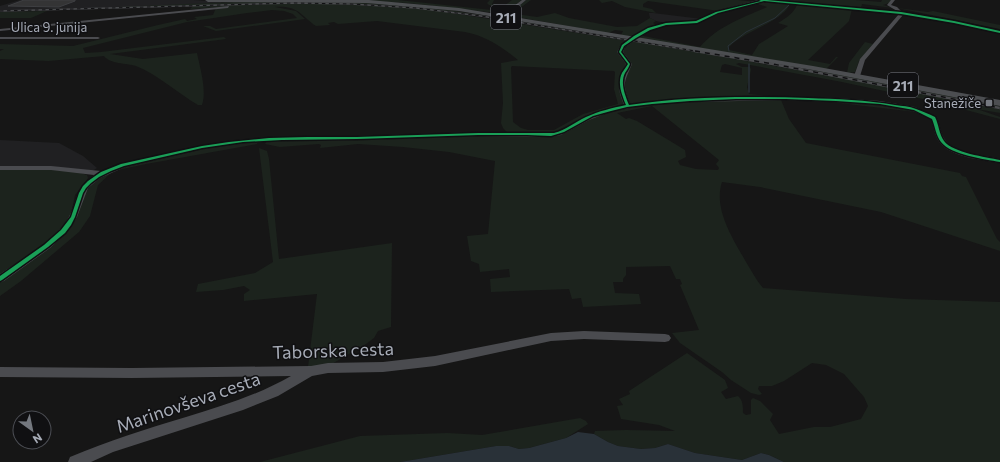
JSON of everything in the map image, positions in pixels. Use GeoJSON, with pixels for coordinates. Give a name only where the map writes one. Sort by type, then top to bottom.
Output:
{"type":"FeatureCollection","features":[{"type":"Feature","properties":{"kind":"main road","name":"211"},"geometry":{"type":"LineString","coordinates":[[208,0],[268,2],[329,1],[407,4],[496,15],[857,76],[1000,104]]}},
{"type":"Feature","properties":{"kind":"street"},"geometry":{"type":"LineString","coordinates":[[496,15],[515,7],[524,0]]}},
{"type":"Feature","properties":{"kind":"street"},"geometry":{"type":"LineString","coordinates":[[628,106],[624,95],[622,75],[629,64],[620,52],[623,46],[638,34],[666,24],[696,22],[717,12],[762,0],[954,22],[1000,32]]}},
{"type":"Feature","properties":{"kind":"street"},"geometry":{"type":"LineString","coordinates":[[894,0],[889,5],[896,8],[900,15]]}},
{"type":"Feature","properties":{"kind":"street"},"geometry":{"type":"LineString","coordinates":[[0,30],[228,7]]}},
{"type":"Feature","properties":{"kind":"street"},"geometry":{"type":"LineString","coordinates":[[857,76],[862,60],[900,15]]}},
{"type":"Feature","properties":{"kind":"street","name":"Ulica 9. junija"},"geometry":{"type":"LineString","coordinates":[[0,38],[98,38]]}},
{"type":"Feature","properties":{"kind":"street"},"geometry":{"type":"LineString","coordinates":[[0,278],[62,233],[74,216],[79,195],[83,188],[91,180],[102,173],[125,165],[177,153],[215,145],[256,140],[473,134],[551,136],[558,134],[590,117],[628,106],[709,99],[781,98],[864,102],[902,106],[920,110],[932,116],[937,124],[943,142],[947,145],[958,151],[1000,161]]}},
{"type":"Feature","properties":{"kind":"street"},"geometry":{"type":"LineString","coordinates":[[0,168],[51,168],[102,173]]}},
{"type":"Feature","properties":{"kind":"street","name":"Taborska cesta"},"geometry":{"type":"LineString","coordinates":[[0,372],[132,373],[311,371],[328,368],[383,367],[435,361],[551,337],[584,335],[665,338]]}},
{"type":"Feature","properties":{"kind":"street","name":"Marinovševa cesta"},"geometry":{"type":"LineString","coordinates":[[75,462],[110,447],[238,406],[274,392],[311,371]]}},
{"type":"Feature","properties":{"kind":"shaded area"},"geometry":{"type":"Polygon","coordinates":[[[20,0],[194,0],[222,2],[217,5],[266,4],[0,12],[0,6],[20,0]]]}},
{"type":"Feature","properties":{"kind":"shaded area"},"geometry":{"type":"Polygon","coordinates":[[[345,0],[398,0],[501,11],[504,9],[489,5],[487,3],[490,0],[494,0],[492,4],[504,6],[512,0],[522,0],[513,7],[496,13],[407,3],[345,0]]]}},
{"type":"Feature","properties":{"kind":"shaded area"},"geometry":{"type":"Polygon","coordinates":[[[526,0],[531,0],[516,11],[516,14],[537,17],[555,13],[569,18],[617,27],[637,26],[650,18],[656,21],[653,23],[656,25],[633,37],[621,35],[623,31],[615,30],[608,33],[505,15],[526,0]]]}},
{"type":"Feature","properties":{"kind":"shaded area"},"geometry":{"type":"Polygon","coordinates":[[[599,0],[738,0],[758,2],[719,11],[648,1],[643,4],[643,7],[652,9],[656,13],[625,7],[612,1],[602,3],[599,0]]]}},
{"type":"Feature","properties":{"kind":"shaded area"},"geometry":{"type":"Polygon","coordinates":[[[762,0],[856,0],[881,2],[882,0],[892,0],[883,5],[893,8],[862,4],[861,8],[852,9],[849,21],[808,60],[830,64],[836,57],[838,57],[826,69],[637,38],[638,35],[700,47],[715,33],[723,28],[767,7],[758,4],[749,5],[702,21],[719,12],[762,0]],[[790,4],[779,16],[736,41],[729,47],[729,50],[752,55],[759,44],[788,26],[778,23],[791,13],[797,5],[790,4]]]}},
{"type":"Feature","properties":{"kind":"shaded area"},"geometry":{"type":"Polygon","coordinates":[[[233,2],[355,2],[437,8],[631,39],[470,14],[386,5],[293,3],[93,8],[233,2]]]}},
{"type":"Feature","properties":{"kind":"shaded area"},"geometry":{"type":"Polygon","coordinates":[[[306,3],[385,6],[433,10],[628,41],[620,48],[626,60],[627,67],[620,80],[620,88],[624,103],[621,106],[588,116],[555,133],[508,133],[503,128],[501,123],[503,103],[501,63],[518,60],[493,43],[480,36],[465,32],[377,21],[338,24],[334,22],[328,23],[330,25],[316,26],[294,9],[283,7],[275,7],[296,11],[305,19],[216,31],[203,26],[210,26],[216,29],[297,18],[293,14],[284,11],[272,10],[247,13],[187,22],[83,48],[85,53],[101,52],[224,37],[226,39],[110,54],[143,59],[197,53],[204,93],[202,105],[198,105],[160,79],[136,66],[110,61],[104,56],[49,61],[0,59],[0,51],[4,49],[0,49],[0,44],[73,46],[185,19],[187,21],[197,19],[194,17],[213,15],[218,7],[179,10],[190,9],[193,6],[306,3]],[[512,66],[513,122],[521,128],[528,130],[554,130],[583,114],[618,104],[614,89],[614,71],[512,66]]]}},
{"type":"Feature","properties":{"kind":"shaded area"},"geometry":{"type":"Polygon","coordinates":[[[319,3],[427,8],[521,22],[804,69],[1000,107],[1000,109],[756,62],[490,18],[420,9],[319,3]]]}},
{"type":"Feature","properties":{"kind":"shaded area"},"geometry":{"type":"Polygon","coordinates":[[[897,8],[928,12],[933,11],[1000,25],[1000,29],[897,8]]]}},
{"type":"Feature","properties":{"kind":"shaded area"},"geometry":{"type":"Polygon","coordinates":[[[47,11],[31,18],[0,18],[0,12],[47,11]]]}},
{"type":"Feature","properties":{"kind":"shaded area"},"geometry":{"type":"Polygon","coordinates":[[[649,13],[702,19],[694,22],[667,23],[650,18],[649,13]]]}},
{"type":"Feature","properties":{"kind":"shaded area"},"geometry":{"type":"Polygon","coordinates":[[[634,39],[841,74],[1000,107],[804,69],[634,39]]]}},
{"type":"Feature","properties":{"kind":"shaded area"},"geometry":{"type":"Polygon","coordinates":[[[632,41],[827,75],[1000,109],[1000,113],[977,109],[1000,117],[1000,119],[932,101],[837,81],[739,63],[736,64],[742,67],[750,67],[751,70],[747,87],[749,94],[781,97],[693,98],[631,104],[626,94],[625,84],[631,63],[623,55],[622,51],[632,41]],[[725,64],[722,65],[720,72],[742,75],[742,68],[725,64]]]}},
{"type":"Feature","properties":{"kind":"shaded area"},"geometry":{"type":"Polygon","coordinates":[[[865,42],[873,44],[859,61],[855,72],[847,73],[849,63],[865,42]]]}},
{"type":"Feature","properties":{"kind":"shaded area"},"geometry":{"type":"Polygon","coordinates":[[[715,99],[852,101],[888,105],[924,113],[831,102],[781,100],[789,119],[806,143],[960,173],[962,176],[966,177],[997,239],[1000,242],[1000,251],[881,212],[760,187],[722,182],[720,203],[730,234],[763,288],[906,299],[1000,302],[1000,462],[784,462],[761,453],[742,460],[695,453],[668,444],[655,448],[641,449],[618,446],[608,442],[594,434],[595,431],[675,431],[659,425],[621,419],[617,406],[623,405],[619,399],[630,394],[629,391],[687,353],[725,380],[728,388],[721,392],[726,399],[738,396],[742,402],[743,413],[746,415],[751,414],[751,400],[753,398],[760,401],[773,414],[770,420],[779,434],[814,427],[830,427],[861,419],[868,406],[864,397],[844,374],[826,365],[812,363],[784,381],[772,386],[759,386],[758,389],[762,394],[759,395],[751,393],[731,380],[680,343],[672,333],[699,330],[680,285],[682,284],[680,279],[676,279],[670,266],[626,267],[626,275],[623,282],[613,282],[615,293],[639,294],[641,304],[583,307],[581,298],[572,299],[569,289],[491,292],[490,279],[510,277],[509,269],[480,272],[479,264],[471,261],[467,236],[488,234],[495,161],[449,152],[403,147],[358,144],[320,148],[321,145],[319,144],[280,147],[265,144],[267,141],[473,135],[558,136],[593,117],[648,104],[670,101],[715,99]],[[652,106],[617,113],[626,119],[629,118],[637,121],[685,150],[686,157],[678,161],[680,165],[696,169],[718,170],[719,168],[716,164],[719,160],[652,106]]]}},
{"type":"Feature","properties":{"kind":"shaded area"},"geometry":{"type":"Polygon","coordinates":[[[0,140],[59,143],[83,156],[97,168],[92,171],[52,167],[0,167],[0,140]]]}},
{"type":"Feature","properties":{"kind":"shaded area"},"geometry":{"type":"Polygon","coordinates":[[[258,141],[257,144],[113,171],[98,185],[90,216],[79,232],[21,281],[0,296],[0,281],[47,249],[70,228],[77,216],[86,189],[96,178],[115,169],[162,158],[216,147],[258,141]]]}},
{"type":"Feature","properties":{"kind":"shaded area"},"geometry":{"type":"Polygon","coordinates":[[[259,148],[267,151],[269,159],[279,259],[392,243],[391,327],[378,331],[374,338],[366,344],[330,365],[308,367],[317,294],[244,301],[244,294],[250,290],[244,286],[223,290],[196,292],[198,284],[255,273],[273,262],[259,148]]]}},
{"type":"Feature","properties":{"kind":"shaded area"},"geometry":{"type":"Polygon","coordinates":[[[0,170],[66,170],[87,175],[88,178],[75,195],[70,219],[53,237],[0,275],[0,170]]]}},
{"type":"Feature","properties":{"kind":"shaded area"},"geometry":{"type":"Polygon","coordinates":[[[580,418],[588,424],[566,438],[529,448],[519,449],[509,446],[496,446],[400,462],[260,462],[360,436],[447,433],[482,435],[580,418]]]}},
{"type":"Feature","properties":{"kind":"shaded area"},"geometry":{"type":"Polygon","coordinates":[[[578,432],[594,434],[618,446],[641,449],[655,448],[668,444],[695,453],[742,460],[761,453],[784,462],[400,462],[496,446],[509,446],[519,449],[529,448],[566,438],[578,432]]]}},
{"type":"Feature","properties":{"kind":"building"},"geometry":{"type":"Polygon","coordinates":[[[24,0],[75,1],[59,7],[8,6],[24,0]]]}},
{"type":"Feature","properties":{"kind":"waterway"},"geometry":{"type":"LineString","coordinates":[[729,51],[728,46],[746,32],[775,18],[789,5]]}},
{"type":"Feature","properties":{"kind":"waterway"},"geometry":{"type":"LineString","coordinates":[[749,64],[749,92]]}},
{"type":"Feature","properties":{"kind":"railway"},"geometry":{"type":"LineString","coordinates":[[0,11],[294,3],[351,4],[416,8],[481,16],[701,52]]}},
{"type":"Feature","properties":{"kind":"railway"},"geometry":{"type":"LineString","coordinates":[[695,51],[701,52]]}},
{"type":"Feature","properties":{"kind":"railway"},"geometry":{"type":"LineString","coordinates":[[701,52],[773,64],[1000,108]]}},
{"type":"Feature","properties":{"kind":"cycle path"},"geometry":{"type":"LineString","coordinates":[[760,0],[901,13],[1000,32]]}},
{"type":"Feature","properties":{"kind":"cycle path"},"geometry":{"type":"LineString","coordinates":[[628,106],[624,95],[622,79],[629,64],[620,52],[623,46],[649,29],[666,24],[696,22],[717,12],[763,1]]}},
{"type":"Feature","properties":{"kind":"cycle path"},"geometry":{"type":"LineString","coordinates":[[0,279],[37,253],[63,231],[73,217],[84,187],[97,176],[122,165],[175,153],[243,141],[282,138],[357,138],[478,134],[551,135],[563,131],[592,116],[627,106],[690,100],[786,98],[880,103],[915,109],[934,118],[939,134],[947,146],[961,152],[1000,161]]}},
{"type":"Feature","properties":{"kind":"place","name":"Stanežiče"},"geometry":{"type":"Point","coordinates":[989,103]}}]}
